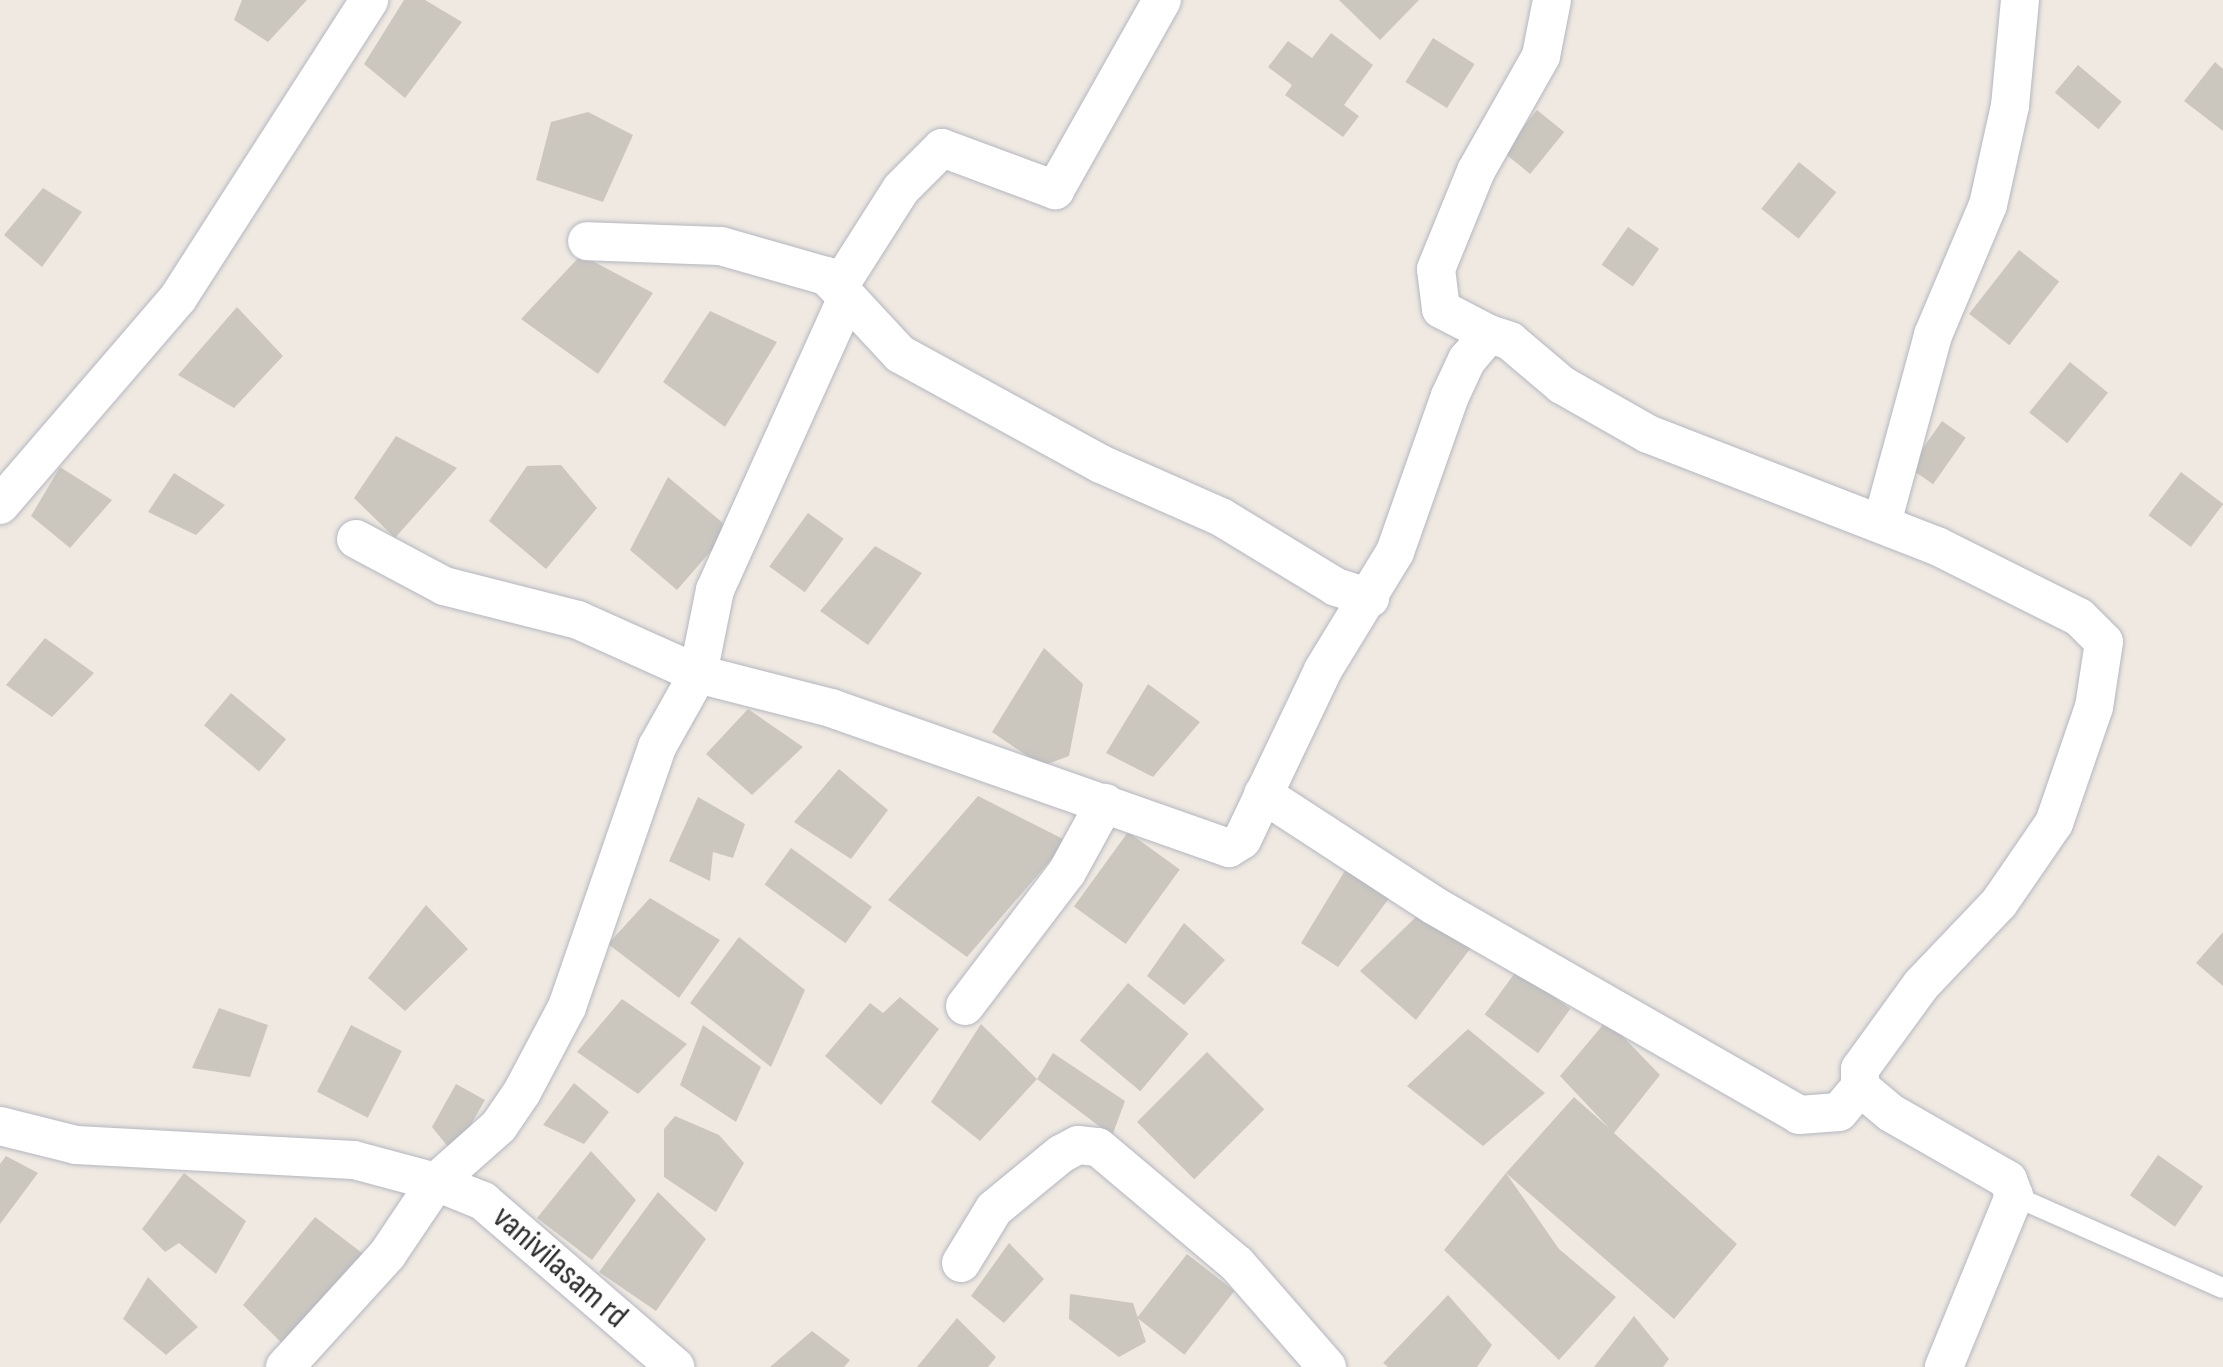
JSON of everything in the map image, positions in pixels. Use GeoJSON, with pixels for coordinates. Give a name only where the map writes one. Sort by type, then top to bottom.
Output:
{"type":"FeatureCollection","features":[{"type":"Feature","properties":{"kind":"street"},"geometry":{"type":"LineString","coordinates":[[0,505],[178,298],[369,0]]}},
{"type":"Feature","properties":{"kind":"street"},"geometry":{"type":"LineString","coordinates":[[285,1367],[387,1256],[436,1182],[499,1126],[568,1007],[657,747],[698,674],[715,590],[842,292],[901,189],[942,148],[1054,190],[1162,0]]}},
{"type":"Feature","properties":{"kind":"street"},"geometry":{"type":"LineString","coordinates":[[1263,794],[1433,905],[1799,1115],[1840,1112],[1860,1087],[1860,1069],[1906,1002],[1999,903],[2054,823],[2094,707],[2104,642],[2079,617],[1882,523],[1648,434],[1562,385],[1510,341],[1441,309],[1436,269],[1476,171],[1541,56],[1552,26],[1552,0]]}},
{"type":"Feature","properties":{"kind":"street"},"geometry":{"type":"LineString","coordinates":[[1882,523],[1934,335],[1992,190],[2010,106],[2020,0]]}},
{"type":"Feature","properties":{"kind":"street"},"geometry":{"type":"LineString","coordinates":[[586,241],[720,246],[826,276],[900,354],[1100,464],[1222,517],[1336,587],[1370,598]]}},
{"type":"Feature","properties":{"kind":"street"},"geometry":{"type":"LineString","coordinates":[[356,539],[444,586],[578,620],[698,674],[831,708],[1229,848],[1242,840],[1323,670],[1370,598],[1394,552],[1450,396],[1467,360],[1489,334]]}},
{"type":"Feature","properties":{"kind":"street"},"geometry":{"type":"LineString","coordinates":[[965,1006],[1068,872],[1105,803]]}},
{"type":"Feature","properties":{"kind":"street"},"geometry":{"type":"LineString","coordinates":[[1860,1087],[1891,1113],[2008,1180],[2014,1196],[1944,1367]]}},
{"type":"Feature","properties":{"kind":"street","name":"vanivilasam rd"},"geometry":{"type":"LineString","coordinates":[[0,1126],[76,1145],[354,1160],[436,1182],[483,1201],[662,1363]]}},
{"type":"Feature","properties":{"kind":"street"},"geometry":{"type":"LineString","coordinates":[[961,1263],[994,1209],[1062,1154],[1078,1145],[1098,1147],[1238,1264],[1326,1367]]}},
{"type":"Feature","properties":{"kind":"lane"},"geometry":{"type":"LineString","coordinates":[[2014,1196],[2223,1288]]}},
{"type":"Feature","properties":{"kind":"building"},"geometry":{"type":"Polygon","coordinates":[[[242,0],[307,0],[268,42],[234,20],[242,0]]]}},
{"type":"Feature","properties":{"kind":"building"},"geometry":{"type":"Polygon","coordinates":[[[404,0],[425,0],[462,22],[405,98],[364,64],[404,0]]]}},
{"type":"Feature","properties":{"kind":"building"},"geometry":{"type":"Polygon","coordinates":[[[1339,0],[1419,0],[1380,40],[1339,0]]]}},
{"type":"Feature","properties":{"kind":"building"},"geometry":{"type":"Polygon","coordinates":[[[1331,33],[1373,65],[1344,105],[1359,116],[1343,137],[1285,95],[1292,85],[1268,67],[1288,41],[1312,58],[1331,33]]]}},
{"type":"Feature","properties":{"kind":"building"},"geometry":{"type":"Polygon","coordinates":[[[1433,38],[1475,64],[1447,108],[1405,82],[1433,38]]]}},
{"type":"Feature","properties":{"kind":"building"},"geometry":{"type":"Polygon","coordinates":[[[2215,62],[2223,69],[2223,131],[2184,101],[2215,62]]]}},
{"type":"Feature","properties":{"kind":"building"},"geometry":{"type":"Polygon","coordinates":[[[2078,65],[2122,102],[2099,129],[2055,93],[2078,65]]]}},
{"type":"Feature","properties":{"kind":"building"},"geometry":{"type":"Polygon","coordinates":[[[1537,110],[1564,132],[1530,174],[1503,152],[1537,110]]]}},
{"type":"Feature","properties":{"kind":"building"},"geometry":{"type":"Polygon","coordinates":[[[588,112],[633,135],[603,202],[536,180],[551,122],[588,112]]]}},
{"type":"Feature","properties":{"kind":"building"},"geometry":{"type":"Polygon","coordinates":[[[1799,162],[1836,192],[1799,239],[1761,209],[1799,162]]]}},
{"type":"Feature","properties":{"kind":"building"},"geometry":{"type":"Polygon","coordinates":[[[43,188],[82,212],[42,267],[4,235],[43,188]]]}},
{"type":"Feature","properties":{"kind":"building"},"geometry":{"type":"Polygon","coordinates":[[[1628,227],[1659,249],[1633,286],[1602,265],[1628,227]]]}},
{"type":"Feature","properties":{"kind":"building"},"geometry":{"type":"Polygon","coordinates":[[[2019,250],[2059,281],[2009,345],[1969,314],[2019,250]]]}},
{"type":"Feature","properties":{"kind":"building"},"geometry":{"type":"Polygon","coordinates":[[[581,255],[653,293],[598,374],[521,319],[581,255]]]}},
{"type":"Feature","properties":{"kind":"building"},"geometry":{"type":"Polygon","coordinates":[[[237,307],[283,356],[234,408],[178,375],[237,307]]]}},
{"type":"Feature","properties":{"kind":"building"},"geometry":{"type":"Polygon","coordinates":[[[710,311],[777,342],[725,427],[663,382],[710,311]]]}},
{"type":"Feature","properties":{"kind":"building"},"geometry":{"type":"Polygon","coordinates":[[[2070,362],[2108,393],[2067,443],[2029,413],[2070,362]]]}},
{"type":"Feature","properties":{"kind":"building"},"geometry":{"type":"Polygon","coordinates":[[[1942,421],[1966,438],[1933,484],[1909,468],[1942,421]]]}},
{"type":"Feature","properties":{"kind":"building"},"geometry":{"type":"Polygon","coordinates":[[[396,436],[457,468],[395,538],[354,498],[396,436]]]}},
{"type":"Feature","properties":{"kind":"building"},"geometry":{"type":"Polygon","coordinates":[[[561,465],[597,508],[546,569],[489,521],[527,466],[561,465]]]}},
{"type":"Feature","properties":{"kind":"building"},"geometry":{"type":"Polygon","coordinates":[[[60,467],[112,500],[70,548],[31,516],[60,467]]]}},
{"type":"Feature","properties":{"kind":"building"},"geometry":{"type":"Polygon","coordinates":[[[2181,472],[2223,504],[2191,547],[2149,515],[2181,472]]]}},
{"type":"Feature","properties":{"kind":"building"},"geometry":{"type":"Polygon","coordinates":[[[174,473],[225,505],[196,535],[148,512],[174,473]]]}},
{"type":"Feature","properties":{"kind":"building"},"geometry":{"type":"Polygon","coordinates":[[[668,477],[730,529],[677,590],[630,550],[668,477]]]}},
{"type":"Feature","properties":{"kind":"building"},"geometry":{"type":"Polygon","coordinates":[[[808,513],[844,539],[805,592],[769,566],[808,513]]]}},
{"type":"Feature","properties":{"kind":"building"},"geometry":{"type":"Polygon","coordinates":[[[875,546],[922,573],[868,645],[820,611],[875,546]]]}},
{"type":"Feature","properties":{"kind":"building"},"geometry":{"type":"Polygon","coordinates":[[[45,638],[94,673],[52,717],[6,685],[45,638]]]}},
{"type":"Feature","properties":{"kind":"building"},"geometry":{"type":"Polygon","coordinates":[[[1044,648],[1083,684],[1069,756],[1042,766],[992,732],[1044,648]]]}},
{"type":"Feature","properties":{"kind":"building"},"geometry":{"type":"Polygon","coordinates":[[[1148,684],[1200,722],[1153,777],[1106,753],[1148,684]]]}},
{"type":"Feature","properties":{"kind":"building"},"geometry":{"type":"Polygon","coordinates":[[[231,693],[286,739],[259,771],[204,725],[231,693]]]}},
{"type":"Feature","properties":{"kind":"building"},"geometry":{"type":"Polygon","coordinates":[[[748,709],[803,747],[752,795],[706,754],[748,709]]]}},
{"type":"Feature","properties":{"kind":"building"},"geometry":{"type":"Polygon","coordinates":[[[839,769],[888,810],[851,859],[794,822],[839,769]]]}},
{"type":"Feature","properties":{"kind":"building"},"geometry":{"type":"Polygon","coordinates":[[[978,796],[1067,841],[967,957],[888,900],[978,796]]]}},
{"type":"Feature","properties":{"kind":"building"},"geometry":{"type":"Polygon","coordinates":[[[698,797],[745,824],[733,858],[713,852],[710,881],[669,861],[698,797]]]}},
{"type":"Feature","properties":{"kind":"building"},"geometry":{"type":"Polygon","coordinates":[[[1128,832],[1180,870],[1126,944],[1074,906],[1128,832]]]}},
{"type":"Feature","properties":{"kind":"building"},"geometry":{"type":"Polygon","coordinates":[[[791,848],[872,907],[845,943],[765,884],[791,848]]]}},
{"type":"Feature","properties":{"kind":"building"},"geometry":{"type":"Polygon","coordinates":[[[1346,869],[1390,897],[1338,967],[1301,943],[1346,869]]]}},
{"type":"Feature","properties":{"kind":"building"},"geometry":{"type":"Polygon","coordinates":[[[650,898],[720,940],[679,998],[608,944],[650,898]]]}},
{"type":"Feature","properties":{"kind":"building"},"geometry":{"type":"Polygon","coordinates":[[[426,905],[468,949],[405,1011],[368,978],[426,905]]]}},
{"type":"Feature","properties":{"kind":"building"},"geometry":{"type":"Polygon","coordinates":[[[1417,916],[1473,945],[1416,1020],[1360,971],[1417,916]]]}},
{"type":"Feature","properties":{"kind":"building"},"geometry":{"type":"Polygon","coordinates":[[[1184,923],[1225,960],[1184,1005],[1147,976],[1184,923]]]}},
{"type":"Feature","properties":{"kind":"building"},"geometry":{"type":"Polygon","coordinates":[[[2223,932],[2223,986],[2196,963],[2223,932]]]}},
{"type":"Feature","properties":{"kind":"building"},"geometry":{"type":"Polygon","coordinates":[[[739,937],[805,990],[771,1067],[690,1003],[739,937]]]}},
{"type":"Feature","properties":{"kind":"building"},"geometry":{"type":"Polygon","coordinates":[[[1517,970],[1570,1009],[1538,1053],[1485,1014],[1517,970]]]}},
{"type":"Feature","properties":{"kind":"building"},"geometry":{"type":"Polygon","coordinates":[[[1128,983],[1189,1034],[1140,1091],[1080,1040],[1128,983]]]}},
{"type":"Feature","properties":{"kind":"building"},"geometry":{"type":"Polygon","coordinates":[[[900,997],[939,1029],[881,1105],[825,1056],[870,1003],[883,1013],[900,997]]]}},
{"type":"Feature","properties":{"kind":"building"},"geometry":{"type":"Polygon","coordinates":[[[622,999],[687,1044],[638,1094],[577,1052],[622,999]]]}},
{"type":"Feature","properties":{"kind":"building"},"geometry":{"type":"Polygon","coordinates":[[[219,1008],[268,1025],[250,1077],[192,1068],[219,1008]]]}},
{"type":"Feature","properties":{"kind":"building"},"geometry":{"type":"Polygon","coordinates":[[[1607,1020],[1660,1075],[1614,1133],[1737,1244],[1674,1319],[1506,1173],[1574,1097],[1609,1128],[1560,1076],[1607,1020]]]}},
{"type":"Feature","properties":{"kind":"building"},"geometry":{"type":"Polygon","coordinates":[[[981,1024],[1037,1079],[980,1141],[931,1102],[981,1024]]]}},
{"type":"Feature","properties":{"kind":"building"},"geometry":{"type":"Polygon","coordinates":[[[351,1025],[402,1051],[368,1118],[317,1092],[351,1025]]]}},
{"type":"Feature","properties":{"kind":"building"},"geometry":{"type":"Polygon","coordinates":[[[703,1025],[761,1067],[736,1122],[680,1085],[703,1025]]]}},
{"type":"Feature","properties":{"kind":"building"},"geometry":{"type":"Polygon","coordinates":[[[1468,1029],[1545,1093],[1483,1146],[1407,1086],[1468,1029]]]}},
{"type":"Feature","properties":{"kind":"building"},"geometry":{"type":"Polygon","coordinates":[[[1207,1052],[1264,1109],[1194,1179],[1137,1122],[1207,1052]]]}},
{"type":"Feature","properties":{"kind":"building"},"geometry":{"type":"Polygon","coordinates":[[[1053,1053],[1125,1101],[1112,1136],[1037,1079],[1053,1053]]]}},
{"type":"Feature","properties":{"kind":"building"},"geometry":{"type":"Polygon","coordinates":[[[574,1083],[609,1112],[584,1144],[543,1125],[574,1083]]]}},
{"type":"Feature","properties":{"kind":"building"},"geometry":{"type":"Polygon","coordinates":[[[456,1084],[485,1100],[454,1154],[432,1127],[456,1084]]]}},
{"type":"Feature","properties":{"kind":"building"},"geometry":{"type":"Polygon","coordinates":[[[675,1116],[719,1135],[744,1163],[716,1212],[664,1177],[664,1129],[675,1116]]]}},
{"type":"Feature","properties":{"kind":"building"},"geometry":{"type":"Polygon","coordinates":[[[591,1151],[636,1200],[592,1260],[537,1218],[591,1151]]]}},
{"type":"Feature","properties":{"kind":"building"},"geometry":{"type":"Polygon","coordinates":[[[2158,1155],[2203,1187],[2175,1227],[2130,1195],[2158,1155]]]}},
{"type":"Feature","properties":{"kind":"building"},"geometry":{"type":"Polygon","coordinates":[[[6,1156],[38,1173],[0,1224],[0,1164],[6,1156]]]}},
{"type":"Feature","properties":{"kind":"building"},"geometry":{"type":"Polygon","coordinates":[[[184,1173],[246,1221],[216,1274],[179,1243],[165,1252],[142,1229],[184,1173]]]}},
{"type":"Feature","properties":{"kind":"building"},"geometry":{"type":"Polygon","coordinates":[[[1506,1173],[1559,1249],[1616,1297],[1559,1360],[1444,1250],[1506,1173]]]}},
{"type":"Feature","properties":{"kind":"building"},"geometry":{"type":"Polygon","coordinates":[[[658,1192],[706,1239],[656,1311],[599,1272],[658,1192]]]}},
{"type":"Feature","properties":{"kind":"building"},"geometry":{"type":"Polygon","coordinates":[[[315,1217],[366,1256],[283,1344],[243,1305],[315,1217]]]}},
{"type":"Feature","properties":{"kind":"building"},"geometry":{"type":"Polygon","coordinates":[[[1009,1243],[1044,1279],[1004,1323],[971,1296],[1009,1243]]]}},
{"type":"Feature","properties":{"kind":"building"},"geometry":{"type":"Polygon","coordinates":[[[1187,1254],[1234,1291],[1184,1355],[1137,1318],[1187,1254]]]}},
{"type":"Feature","properties":{"kind":"building"},"geometry":{"type":"Polygon","coordinates":[[[148,1277],[198,1327],[166,1355],[123,1319],[148,1277]]]}},
{"type":"Feature","properties":{"kind":"building"},"geometry":{"type":"Polygon","coordinates":[[[1070,1294],[1133,1303],[1146,1342],[1119,1357],[1069,1319],[1070,1294]]]}},
{"type":"Feature","properties":{"kind":"building"},"geometry":{"type":"Polygon","coordinates":[[[1448,1295],[1492,1345],[1477,1367],[1388,1367],[1383,1363],[1448,1295]]]}},
{"type":"Feature","properties":{"kind":"building"},"geometry":{"type":"Polygon","coordinates":[[[1634,1316],[1669,1359],[1663,1367],[1594,1367],[1634,1316]]]}},
{"type":"Feature","properties":{"kind":"building"},"geometry":{"type":"Polygon","coordinates":[[[957,1318],[996,1357],[988,1367],[917,1367],[957,1318]]]}},
{"type":"Feature","properties":{"kind":"building"},"geometry":{"type":"Polygon","coordinates":[[[812,1331],[850,1360],[844,1367],[770,1367],[812,1331]]]}}]}
